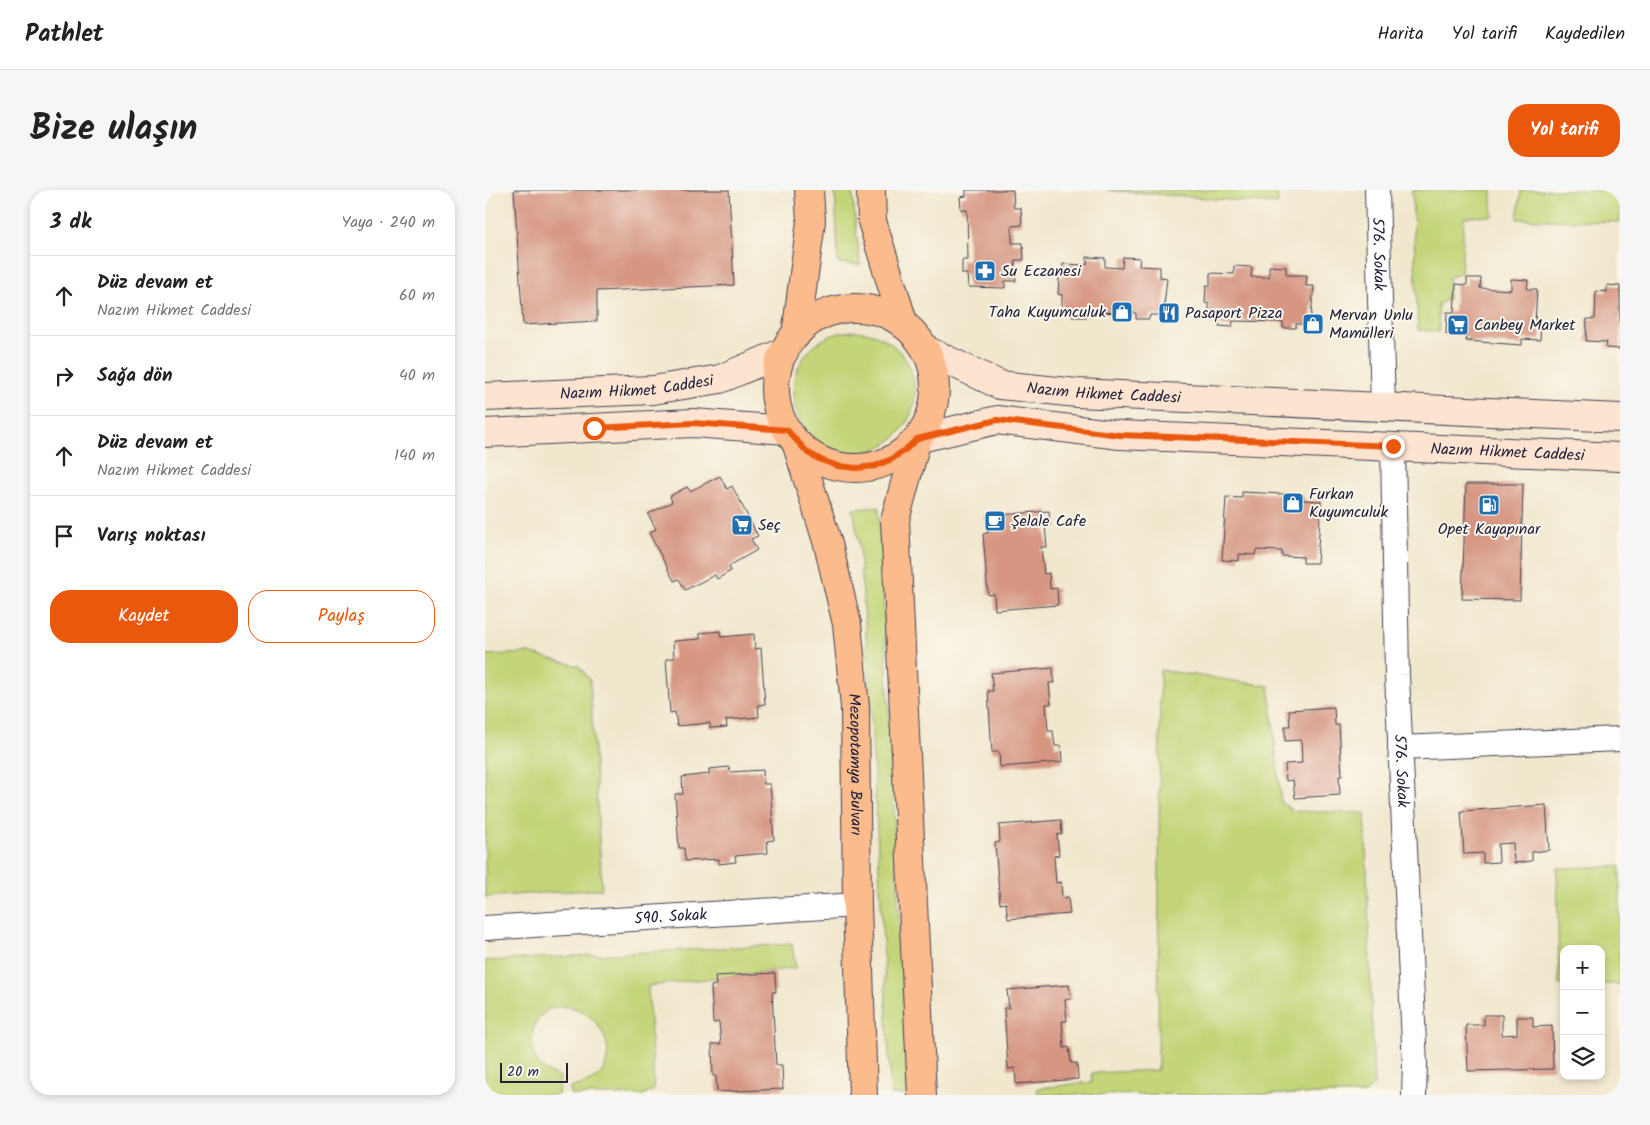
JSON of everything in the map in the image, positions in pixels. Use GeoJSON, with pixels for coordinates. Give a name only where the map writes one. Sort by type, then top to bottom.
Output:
{"type":"FeatureCollection","features":[{"type":"Feature","properties":{"kind":"main road"},"geometry":{"type":"LineString","coordinates":[[809,190],[811,221],[790,344],[775,384],[780,415],[792,436],[821,460],[838,466],[857,468],[875,466],[892,459],[917,439]]}},
{"type":"Feature","properties":{"kind":"main road"},"geometry":{"type":"LineString","coordinates":[[871,190],[872,221],[904,325]]}},
{"type":"Feature","properties":{"kind":"main road"},"geometry":{"type":"LineString","coordinates":[[790,344],[820,317],[848,309],[878,312],[904,325],[926,350],[932,364],[935,396],[929,419],[917,439],[895,520],[922,1095]]}},
{"type":"Feature","properties":{"kind":"main road","name":"Nazım Hikmet Caddesi"},"geometry":{"type":"LineString","coordinates":[[485,397],[662,388],[720,379],[790,344]]}},
{"type":"Feature","properties":{"kind":"main road","name":"Nazım Hikmet Caddesi"},"geometry":{"type":"LineString","coordinates":[[926,350],[1000,385],[1077,393],[1620,418]]}},
{"type":"Feature","properties":{"kind":"main road","name":"Nazım Hikmet Caddesi"},"geometry":{"type":"LineString","coordinates":[[917,439],[997,420],[1120,435],[1620,457]]}},
{"type":"Feature","properties":{"kind":"main road"},"geometry":{"type":"LineString","coordinates":[[485,433],[693,423],[792,436]]}},
{"type":"Feature","properties":{"kind":"main road","name":"Mezopotamya Bulvarı"},"geometry":{"type":"LineString","coordinates":[[792,436],[828,544],[847,624],[855,707],[857,906],[863,1095]]}},
{"type":"Feature","properties":{"kind":"street","name":"576. Sokak"},"geometry":{"type":"LineString","coordinates":[[1377,190],[1383,407]]}},
{"type":"Feature","properties":{"kind":"street","name":"576. Sokak"},"geometry":{"type":"LineString","coordinates":[[1393,446],[1400,748],[1415,1065],[1414,1095]]}},
{"type":"Feature","properties":{"kind":"street"},"geometry":{"type":"LineString","coordinates":[[1400,748],[1620,739]]}},
{"type":"Feature","properties":{"kind":"street","name":"590. Sokak"},"geometry":{"type":"LineString","coordinates":[[485,928],[857,906]]}},
{"type":"Feature","properties":{"kind":"green space"},"geometry":{"type":"Polygon","coordinates":[[[835,190],[852,190],[860,265],[838,263],[835,190]]]}},
{"type":"Feature","properties":{"kind":"green space"},"geometry":{"type":"Polygon","coordinates":[[[1107,190],[1277,190],[1278,204],[1264,203],[1107,190]]]}},
{"type":"Feature","properties":{"kind":"green space"},"geometry":{"type":"Polygon","coordinates":[[[1412,190],[1492,190],[1492,216],[1464,217],[1461,274],[1449,277],[1448,300],[1438,304],[1439,332],[1418,330],[1412,190]]]}},
{"type":"Feature","properties":{"kind":"green space"},"geometry":{"type":"Polygon","coordinates":[[[1521,190],[1620,190],[1620,222],[1517,219],[1521,190]]]}},
{"type":"Feature","properties":{"kind":"green space"},"geometry":{"type":"Polygon","coordinates":[[[854,331],[866,332],[877,336],[888,341],[897,349],[905,358],[910,369],[914,380],[914,404],[910,415],[905,426],[897,435],[888,443],[877,448],[866,452],[854,453],[842,452],[831,448],[820,443],[811,435],[803,426],[798,415],[794,404],[793,392],[794,380],[798,369],[803,358],[811,349],[820,341],[831,336],[842,332],[854,331]]]}},
{"type":"Feature","properties":{"kind":"green space"},"geometry":{"type":"Polygon","coordinates":[[[879,507],[908,1095],[891,1095],[868,661],[859,544],[853,509],[879,507]]]}},
{"type":"Feature","properties":{"kind":"green space"},"geometry":{"type":"Polygon","coordinates":[[[528,653],[579,666],[590,680],[602,889],[485,897],[485,655],[528,653]]]}},
{"type":"Feature","properties":{"kind":"green space"},"geometry":{"type":"Polygon","coordinates":[[[1160,670],[1269,686],[1281,802],[1293,811],[1365,813],[1374,1085],[1365,1094],[1037,1095],[1038,1088],[1092,1082],[1092,1073],[1158,1070],[1160,670]]]}},
{"type":"Feature","properties":{"kind":"green space"},"geometry":{"type":"Polygon","coordinates":[[[1620,866],[1620,984],[1605,984],[1605,945],[1560,945],[1559,985],[1557,868],[1620,866]]]}},
{"type":"Feature","properties":{"kind":"green space"},"geometry":{"type":"Polygon","coordinates":[[[792,944],[796,968],[648,986],[654,1090],[643,1095],[571,1095],[570,1088],[588,1082],[597,1077],[603,1070],[607,1058],[607,1046],[597,1024],[588,1015],[577,1009],[565,1007],[552,1008],[545,1011],[536,1022],[532,1038],[533,1053],[540,1066],[560,1077],[558,1095],[485,1095],[485,961],[792,944]]]}},
{"type":"Feature","properties":{"kind":"building"},"geometry":{"type":"Polygon","coordinates":[[[514,190],[729,190],[734,285],[597,291],[597,321],[523,325],[514,190]]]}},
{"type":"Feature","properties":{"kind":"building"},"geometry":{"type":"Polygon","coordinates":[[[966,190],[1013,190],[1014,208],[1021,208],[1022,225],[1012,226],[1012,243],[1023,243],[1024,260],[1015,260],[1016,281],[1005,281],[1005,288],[968,287],[967,274],[962,274],[962,260],[968,260],[967,210],[961,210],[960,197],[966,196],[966,190]]]}},
{"type":"Feature","properties":{"kind":"building"},"geometry":{"type":"Polygon","coordinates":[[[1087,257],[1105,258],[1105,267],[1122,268],[1123,257],[1140,258],[1139,266],[1160,267],[1160,277],[1167,278],[1163,315],[1150,315],[1149,319],[1136,319],[1136,313],[1086,312],[1086,317],[1072,317],[1072,312],[1062,312],[1062,295],[1058,294],[1059,277],[1063,277],[1063,264],[1087,265],[1087,257]]]}},
{"type":"Feature","properties":{"kind":"building"},"geometry":{"type":"Polygon","coordinates":[[[1234,266],[1252,267],[1251,277],[1269,277],[1269,266],[1286,267],[1286,275],[1307,275],[1306,286],[1314,286],[1310,324],[1296,324],[1296,328],[1283,328],[1283,322],[1233,321],[1232,327],[1219,326],[1219,321],[1209,320],[1209,304],[1205,303],[1206,285],[1210,286],[1210,273],[1234,274],[1234,266]]]}},
{"type":"Feature","properties":{"kind":"building"},"geometry":{"type":"Polygon","coordinates":[[[1467,278],[1481,278],[1480,288],[1511,290],[1511,279],[1528,280],[1527,289],[1537,289],[1535,323],[1541,323],[1540,340],[1522,339],[1522,345],[1466,341],[1467,335],[1446,334],[1447,312],[1454,312],[1456,284],[1467,285],[1467,278]]]}},
{"type":"Feature","properties":{"kind":"building"},"geometry":{"type":"Polygon","coordinates":[[[1607,285],[1620,286],[1620,349],[1606,348],[1607,342],[1586,341],[1587,319],[1595,319],[1596,291],[1607,292],[1607,285]]]}},
{"type":"Feature","properties":{"kind":"building"},"geometry":{"type":"Polygon","coordinates":[[[720,476],[727,489],[732,486],[758,536],[751,539],[757,550],[729,566],[731,571],[717,579],[715,575],[685,590],[679,579],[674,581],[649,533],[656,529],[648,514],[672,502],[670,496],[687,487],[690,491],[720,476]]]}},
{"type":"Feature","properties":{"kind":"building"},"geometry":{"type":"Polygon","coordinates":[[[1466,484],[1523,484],[1520,600],[1462,599],[1466,484]]]}},
{"type":"Feature","properties":{"kind":"building"},"geometry":{"type":"Polygon","coordinates":[[[1242,492],[1303,495],[1303,500],[1321,501],[1317,563],[1303,563],[1303,557],[1282,556],[1282,551],[1256,550],[1255,555],[1239,554],[1239,561],[1222,560],[1226,497],[1242,498],[1242,492]]]}},
{"type":"Feature","properties":{"kind":"building"},"geometry":{"type":"Polygon","coordinates":[[[1049,511],[1050,526],[1045,526],[1047,547],[1041,547],[1044,574],[1049,573],[1050,589],[1057,588],[1058,605],[995,610],[994,594],[988,595],[983,534],[988,533],[987,516],[1049,511]]]}},
{"type":"Feature","properties":{"kind":"building"},"geometry":{"type":"Polygon","coordinates":[[[720,631],[721,637],[754,634],[755,649],[761,648],[765,704],[758,705],[759,717],[726,720],[727,727],[710,728],[710,723],[677,726],[675,712],[670,713],[666,659],[674,658],[673,641],[700,639],[700,633],[720,631]]]}},
{"type":"Feature","properties":{"kind":"building"},"geometry":{"type":"Polygon","coordinates":[[[1053,668],[1054,683],[1049,683],[1051,704],[1046,704],[1048,731],[1053,731],[1055,746],[1061,746],[1062,762],[1000,767],[999,752],[992,752],[988,691],[993,691],[991,673],[1053,668]]]}},
{"type":"Feature","properties":{"kind":"building"},"geometry":{"type":"Polygon","coordinates":[[[1334,707],[1335,725],[1339,725],[1342,776],[1339,776],[1340,795],[1295,798],[1293,780],[1286,781],[1285,764],[1302,763],[1301,740],[1285,741],[1285,726],[1290,726],[1289,710],[1334,707]]]}},
{"type":"Feature","properties":{"kind":"building"},"geometry":{"type":"Polygon","coordinates":[[[729,767],[730,772],[763,770],[764,784],[770,784],[774,840],[767,841],[768,853],[735,856],[736,862],[719,864],[719,859],[685,861],[684,848],[679,848],[675,794],[683,794],[682,777],[709,774],[709,769],[729,767]]]}},
{"type":"Feature","properties":{"kind":"building"},"geometry":{"type":"Polygon","coordinates":[[[1546,805],[1549,850],[1532,852],[1532,861],[1514,863],[1513,843],[1498,844],[1499,862],[1483,863],[1483,853],[1464,854],[1461,811],[1546,805]]]}},
{"type":"Feature","properties":{"kind":"building"},"geometry":{"type":"Polygon","coordinates":[[[1061,820],[1062,834],[1057,835],[1059,855],[1054,856],[1056,883],[1061,882],[1062,898],[1068,897],[1070,914],[1008,919],[1006,903],[1000,904],[995,843],[1000,842],[999,825],[1061,820]]]}},
{"type":"Feature","properties":{"kind":"building"},"geometry":{"type":"Polygon","coordinates":[[[775,973],[776,992],[772,992],[776,1065],[782,1065],[783,1089],[717,1092],[716,1076],[713,1076],[712,1044],[721,1044],[719,1022],[713,1023],[711,986],[716,985],[715,976],[775,973]]]}},
{"type":"Feature","properties":{"kind":"building"},"geometry":{"type":"Polygon","coordinates":[[[1069,985],[1071,999],[1065,1000],[1067,1021],[1062,1021],[1064,1048],[1069,1047],[1071,1063],[1077,1063],[1078,1079],[1016,1084],[1015,1068],[1008,1069],[1004,1008],[1009,1008],[1007,990],[1069,985]]]}},
{"type":"Feature","properties":{"kind":"building"},"geometry":{"type":"Polygon","coordinates":[[[1484,1015],[1502,1015],[1502,1035],[1517,1034],[1517,1017],[1533,1017],[1533,1027],[1552,1026],[1553,1069],[1468,1071],[1466,1025],[1484,1025],[1484,1015]]]}},
{"type":"Feature","properties":{"kind":"place","name":"Su Eczanesi"},"geometry":{"type":"Point","coordinates":[985,271]}},
{"type":"Feature","properties":{"kind":"place","name":"Taha Kuyumculuk"},"geometry":{"type":"Point","coordinates":[1122,312]}},
{"type":"Feature","properties":{"kind":"place","name":"Pasaport Pizza"},"geometry":{"type":"Point","coordinates":[1169,313]}},
{"type":"Feature","properties":{"kind":"place","name":"Mervan Unlu Mamülleri"},"geometry":{"type":"Point","coordinates":[1313,324]}},
{"type":"Feature","properties":{"kind":"place","name":"Canbey Market"},"geometry":{"type":"Point","coordinates":[1458,325]}},
{"type":"Feature","properties":{"kind":"place","name":"Furkan Kuyumculuk"},"geometry":{"type":"Point","coordinates":[1293,503]}},
{"type":"Feature","properties":{"kind":"place","name":"Opet Kayapınar"},"geometry":{"type":"Point","coordinates":[1489,505]}},
{"type":"Feature","properties":{"kind":"place","name":"Şelale Cafe"},"geometry":{"type":"Point","coordinates":[995,521]}},
{"type":"Feature","properties":{"kind":"place","name":"Seç"},"geometry":{"type":"Point","coordinates":[742,525]}},
{"type":"Feature","properties":{"kind":"route"},"geometry":{"type":"LineString","coordinates":[[594,428],[693,423],[787,430],[808,453],[838,466],[857,468],[875,466],[892,459],[917,439],[997,420],[1120,435],[1393,446]]}}]}
